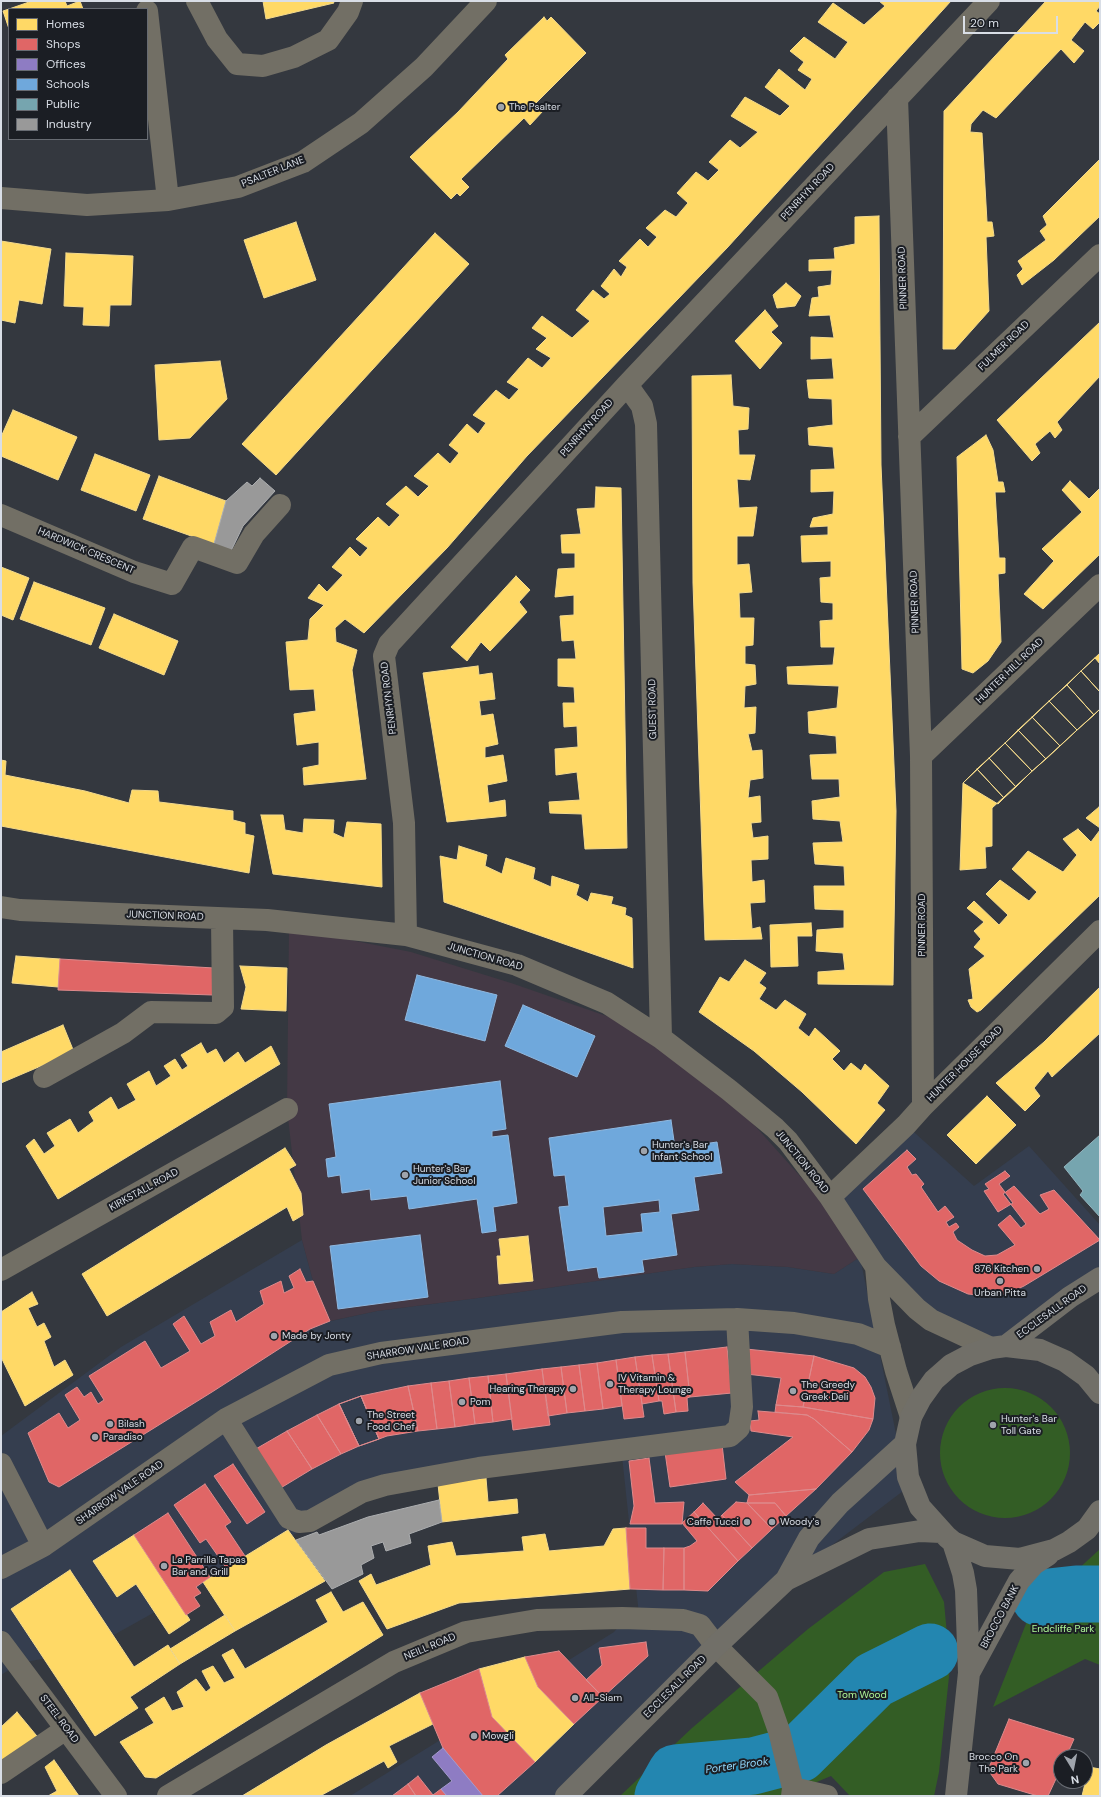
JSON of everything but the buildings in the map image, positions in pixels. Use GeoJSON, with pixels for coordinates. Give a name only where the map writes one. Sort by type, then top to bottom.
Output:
{"type":"FeatureCollection","features":[{"type":"Feature","properties":{"kind":"main road","name":"ECCLESALL ROAD"},"geometry":{"type":"LineString","coordinates":[[998,1347],[1100,1278]]}},
{"type":"Feature","properties":{"kind":"main road"},"geometry":{"type":"LineString","coordinates":[[1100,1393],[1086,1376],[1065,1361],[1040,1350],[998,1347],[970,1355],[951,1366],[934,1380],[921,1398],[911,1417],[905,1444],[908,1477],[920,1507],[947,1537],[985,1556],[1020,1559],[1054,1550],[1069,1542],[1087,1529],[1100,1511]]}},
{"type":"Feature","properties":{"kind":"main road","name":"ECCLESALL ROAD"},"geometry":{"type":"LineString","coordinates":[[786,1580],[809,1538],[840,1503],[905,1444]]}},
{"type":"Feature","properties":{"kind":"main road","name":"ECCLESALL ROAD"},"geometry":{"type":"LineString","coordinates":[[566,1796],[716,1646],[786,1580],[869,1539],[920,1531],[947,1537]]}},
{"type":"Feature","properties":{"kind":"main road","name":"BROCCO BANK"},"geometry":{"type":"LineString","coordinates":[[947,1537],[963,1573],[966,1590],[969,1673],[956,1796]]}},
{"type":"Feature","properties":{"kind":"main road","name":"BROCCO BANK"},"geometry":{"type":"LineString","coordinates":[[969,1673],[1019,1581],[1034,1564],[1054,1550]]}},
{"type":"Feature","properties":{"kind":"street"},"geometry":{"type":"LineString","coordinates":[[197,1],[217,39],[237,64],[263,66],[294,57],[328,40],[348,12],[352,1]]}},
{"type":"Feature","properties":{"kind":"street","name":"PSALTER LANE"},"geometry":{"type":"LineString","coordinates":[[1,198],[87,206],[168,200],[238,186],[302,162],[361,124],[424,68],[486,1]]}},
{"type":"Feature","properties":{"kind":"street","name":"PENRHYN ROAD"},"geometry":{"type":"LineString","coordinates":[[406,935],[404,823],[384,656],[389,644],[627,385],[897,98],[985,2]]}},
{"type":"Feature","properties":{"kind":"street"},"geometry":{"type":"LineString","coordinates":[[148,19],[168,200]]}},
{"type":"Feature","properties":{"kind":"street","name":"PINNER ROAD"},"geometry":{"type":"LineString","coordinates":[[897,98],[921,756],[922,1106]]}},
{"type":"Feature","properties":{"kind":"street","name":"FULMER ROAD"},"geometry":{"type":"LineString","coordinates":[[909,437],[1100,255]]}},
{"type":"Feature","properties":{"kind":"street","name":"GUEST ROAD"},"geometry":{"type":"LineString","coordinates":[[627,385],[642,406],[646,424],[661,1038]]}},
{"type":"Feature","properties":{"kind":"street","name":"HARDWICK CRESCENT"},"geometry":{"type":"LineString","coordinates":[[1,515],[134,572],[172,584],[193,547],[238,564],[254,534],[280,505]]}},
{"type":"Feature","properties":{"kind":"street","name":"HUNTER HILL ROAD"},"geometry":{"type":"LineString","coordinates":[[921,756],[1100,586]]}},
{"type":"Feature","properties":{"kind":"street","name":"JUNCTION ROAD"},"geometry":{"type":"LineString","coordinates":[[1,907],[28,910],[267,920],[406,935],[517,965],[607,1003],[661,1038],[729,1090],[775,1128],[788,1141],[830,1197],[876,1267],[917,1309],[931,1320],[998,1347]]}},
{"type":"Feature","properties":{"kind":"street"},"geometry":{"type":"LineString","coordinates":[[44,1077],[123,1033],[151,1012],[216,1013],[223,1007],[222,918]]}},
{"type":"Feature","properties":{"kind":"street","name":"HUNTER HOUSE ROAD"},"geometry":{"type":"LineString","coordinates":[[830,1197],[906,1125],[922,1106],[1100,931]]}},
{"type":"Feature","properties":{"kind":"street","name":"KIRKSTALL ROAD"},"geometry":{"type":"LineString","coordinates":[[1,1270],[287,1109]]}},
{"type":"Feature","properties":{"kind":"street","name":"JUNCTION ROAD"},"geometry":{"type":"LineString","coordinates":[[876,1267],[879,1299],[890,1347],[911,1417]]}},
{"type":"Feature","properties":{"kind":"street"},"geometry":{"type":"LineString","coordinates":[[226,1419],[289,1518],[299,1522],[310,1521],[362,1492],[384,1484],[479,1468],[730,1436],[739,1428],[742,1407],[737,1319]]}},
{"type":"Feature","properties":{"kind":"street","name":"SHARROW VALE ROAD"},"geometry":{"type":"LineString","coordinates":[[1,1568],[43,1546],[226,1419],[329,1365],[381,1353],[622,1322],[737,1319],[794,1322],[858,1334],[890,1347]]}},
{"type":"Feature","properties":{"kind":"street"},"geometry":{"type":"LineString","coordinates":[[1,1464],[43,1546]]}},
{"type":"Feature","properties":{"kind":"street","name":"NEILL ROAD"},"geometry":{"type":"LineString","coordinates":[[168,1796],[394,1662],[466,1632],[537,1620],[622,1618],[683,1620],[700,1625],[716,1646],[766,1697],[779,1731],[793,1792]]}},
{"type":"Feature","properties":{"kind":"street","name":"STEEL ROAD"},"geometry":{"type":"LineString","coordinates":[[1,1642],[116,1796]]}},
{"type":"Feature","properties":{"kind":"street"},"geometry":{"type":"LineString","coordinates":[[1,1773],[66,1729]]}},
{"type":"Feature","properties":{"kind":"street"},"geometry":{"type":"LineString","coordinates":[[793,1792],[827,1796]]}},
{"type":"Feature","properties":{"kind":"shaded area"},"geometry":{"type":"Polygon","coordinates":[[[289,928],[411,952],[511,983],[615,1019],[731,1099],[824,1203],[860,1257],[834,1274],[788,1267],[732,1264],[694,1267],[377,1311],[330,1321],[313,1281],[302,1240],[287,1109],[289,928]]]}},
{"type":"Feature","properties":{"kind":"shaded area"},"geometry":{"type":"Polygon","coordinates":[[[906,1125],[974,1186],[1029,1146],[1100,1225],[1100,1278],[1006,1346],[931,1320],[830,1197],[906,1125]]]}},
{"type":"Feature","properties":{"kind":"shaded area"},"geometry":{"type":"Polygon","coordinates":[[[302,1240],[313,1281],[331,1321],[377,1311],[694,1267],[732,1264],[788,1267],[834,1274],[860,1257],[907,1488],[786,1580],[566,1796],[350,1796],[614,1632],[630,1614],[639,1615],[622,1456],[372,1491],[85,1651],[20,1663],[1,1675],[1,1436],[121,1347],[302,1240]]]}},
{"type":"Feature","properties":{"kind":"green space"},"geometry":{"type":"Polygon","coordinates":[[[1011,1388],[1030,1393],[1051,1407],[1065,1428],[1069,1440],[1069,1466],[1065,1478],[1051,1499],[1030,1513],[1018,1517],[999,1518],[980,1513],[959,1499],[945,1478],[941,1466],[940,1447],[945,1428],[959,1407],[980,1393],[992,1389],[1011,1388]]]}},
{"type":"Feature","properties":{"kind":"green space","name":"Endcliffe Park"},"geometry":{"type":"Polygon","coordinates":[[[1100,1549],[1100,1665],[1085,1659],[993,1707],[1041,1586],[1075,1572],[1100,1549]]]}},
{"type":"Feature","properties":{"kind":"green space","name":"Tom Wood"},"geometry":{"type":"Polygon","coordinates":[[[925,1564],[944,1602],[950,1667],[939,1772],[934,1796],[850,1796],[831,1776],[783,1796],[620,1796],[692,1728],[808,1629],[884,1572],[925,1564]]]}},
{"type":"Feature","properties":{"kind":"waterway","name":"Porter Brook"},"geometry":{"type":"LineString","coordinates":[[1040,1598],[1076,1594],[1100,1594]]}},
{"type":"Feature","properties":{"kind":"waterway","name":"Porter Brook"},"geometry":{"type":"LineString","coordinates":[[663,1796],[676,1773],[753,1766],[799,1754],[874,1680],[930,1652]]}},
{"type":"Feature","properties":{"kind":"place","name":"The Psalter"},"geometry":{"type":"Point","coordinates":[501,107]}},
{"type":"Feature","properties":{"kind":"place","name":"Hunter's Bar Infant School"},"geometry":{"type":"Point","coordinates":[644,1151]}},
{"type":"Feature","properties":{"kind":"place","name":"Hunter's Bar Junior School"},"geometry":{"type":"Point","coordinates":[405,1175]}},
{"type":"Feature","properties":{"kind":"place","name":"876 Kitchen"},"geometry":{"type":"Point","coordinates":[1037,1269]}},
{"type":"Feature","properties":{"kind":"place","name":"Urban Pitta"},"geometry":{"type":"Point","coordinates":[1000,1281]}},
{"type":"Feature","properties":{"kind":"place","name":"Made by Jonty"},"geometry":{"type":"Point","coordinates":[274,1336]}},
{"type":"Feature","properties":{"kind":"place","name":"IV Vitamin & Therapy Lounge"},"geometry":{"type":"Point","coordinates":[610,1384]}},
{"type":"Feature","properties":{"kind":"place","name":"Hearing Therapy"},"geometry":{"type":"Point","coordinates":[573,1389]}},
{"type":"Feature","properties":{"kind":"place","name":"The Greedy Greek Deli"},"geometry":{"type":"Point","coordinates":[793,1391]}},
{"type":"Feature","properties":{"kind":"place","name":"Pom"},"geometry":{"type":"Point","coordinates":[462,1402]}},
{"type":"Feature","properties":{"kind":"place","name":"The Street Food Chef"},"geometry":{"type":"Point","coordinates":[359,1421]}},
{"type":"Feature","properties":{"kind":"place","name":"Bilash"},"geometry":{"type":"Point","coordinates":[110,1424]}},
{"type":"Feature","properties":{"kind":"place","name":"Hunter's Bar Toll Gate"},"geometry":{"type":"Point","coordinates":[993,1425]}},
{"type":"Feature","properties":{"kind":"place","name":"Paradiso"},"geometry":{"type":"Point","coordinates":[95,1437]}},
{"type":"Feature","properties":{"kind":"place","name":"Caffe Tucci"},"geometry":{"type":"Point","coordinates":[747,1522]}},
{"type":"Feature","properties":{"kind":"place","name":"Woody's"},"geometry":{"type":"Point","coordinates":[772,1522]}},
{"type":"Feature","properties":{"kind":"place","name":"La Parrilla Tapas Bar and Grill"},"geometry":{"type":"Point","coordinates":[164,1566]}},
{"type":"Feature","properties":{"kind":"place","name":"All-Siam"},"geometry":{"type":"Point","coordinates":[575,1698]}},
{"type":"Feature","properties":{"kind":"place","name":"Mowgli"},"geometry":{"type":"Point","coordinates":[474,1736]}},
{"type":"Feature","properties":{"kind":"place","name":"Brocco On The Park"},"geometry":{"type":"Point","coordinates":[1026,1763]}}]}
